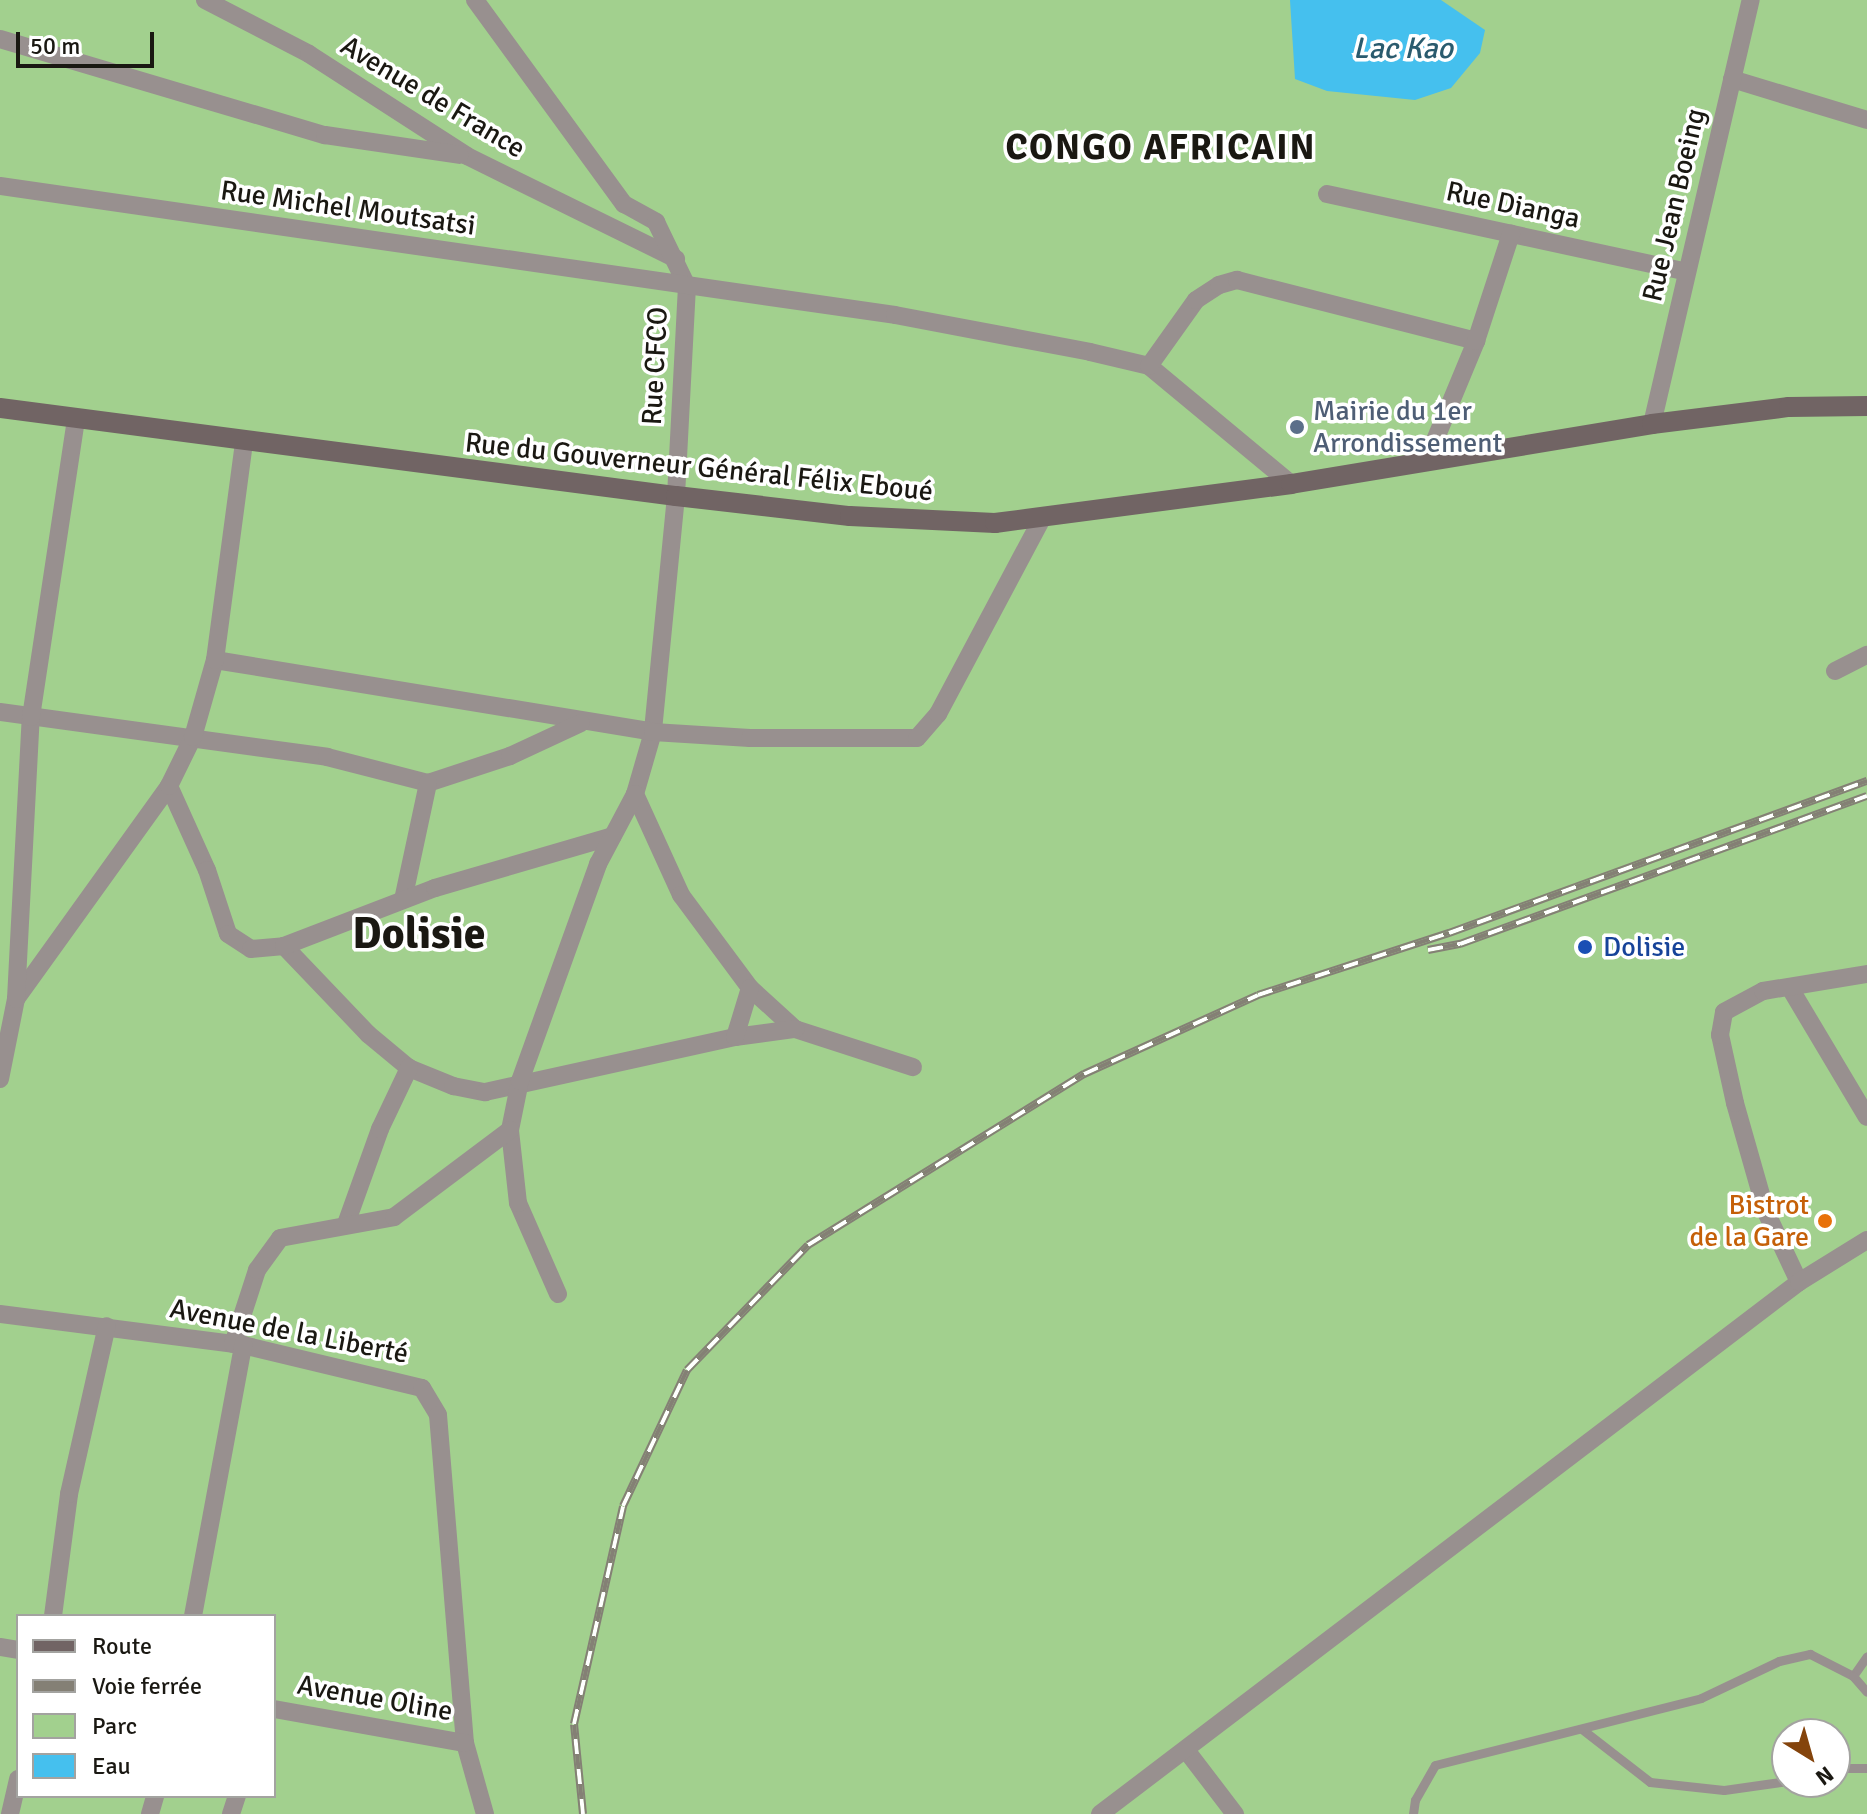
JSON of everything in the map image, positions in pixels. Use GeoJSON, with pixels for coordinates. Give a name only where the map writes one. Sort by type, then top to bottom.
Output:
{"type":"FeatureCollection","features":[{"type":"Feature","properties":{"kind":"main road","name":"Rue du Gouverneur Général Félix Eboué"},"geometry":{"type":"LineString","coordinates":[[0,408],[244,443],[850,516],[1041,520],[1291,484],[1652,424],[1789,407],[1867,406]]}},
{"type":"Feature","properties":{"kind":"street","name":"Avenue de France"},"geometry":{"type":"LineString","coordinates":[[205,0],[309,54],[467,156],[676,259]]}},
{"type":"Feature","properties":{"kind":"street"},"geometry":{"type":"LineString","coordinates":[[475,0],[624,204],[656,222],[687,286]]}},
{"type":"Feature","properties":{"kind":"street","name":"Rue Jean Boeing"},"geometry":{"type":"LineString","coordinates":[[1652,424],[1751,0]]}},
{"type":"Feature","properties":{"kind":"street"},"geometry":{"type":"LineString","coordinates":[[0,39],[325,135],[467,156]]}},
{"type":"Feature","properties":{"kind":"street"},"geometry":{"type":"LineString","coordinates":[[1732,79],[1867,120]]}},
{"type":"Feature","properties":{"kind":"street","name":"Rue Michel Moutsatsi"},"geometry":{"type":"LineString","coordinates":[[0,186],[895,315],[1149,366]]}},
{"type":"Feature","properties":{"kind":"street","name":"Rue Dianga"},"geometry":{"type":"LineString","coordinates":[[1327,194],[1687,272]]}},
{"type":"Feature","properties":{"kind":"street"},"geometry":{"type":"LineString","coordinates":[[1426,462],[1476,341],[1511,234]]}},
{"type":"Feature","properties":{"kind":"street"},"geometry":{"type":"LineString","coordinates":[[1291,484],[1149,366],[1196,300],[1237,280],[1476,341]]}},
{"type":"Feature","properties":{"kind":"street","name":"Rue CFCO"},"geometry":{"type":"LineString","coordinates":[[558,1294],[518,1203],[510,1130],[520,1081],[598,864],[635,794],[653,732],[676,496],[687,286]]}},
{"type":"Feature","properties":{"kind":"street"},"geometry":{"type":"LineString","coordinates":[[0,1079],[31,717],[76,419]]}},
{"type":"Feature","properties":{"kind":"street"},"geometry":{"type":"LineString","coordinates":[[8,998],[169,786],[193,737],[215,660],[244,443]]}},
{"type":"Feature","properties":{"kind":"street"},"geometry":{"type":"LineString","coordinates":[[215,660],[581,723],[653,732],[750,738],[917,738],[938,714],[1041,520]]}},
{"type":"Feature","properties":{"kind":"street"},"geometry":{"type":"LineString","coordinates":[[1835,671],[1867,655]]}},
{"type":"Feature","properties":{"kind":"street"},"geometry":{"type":"LineString","coordinates":[[0,712],[327,757],[428,783],[510,756],[581,723]]}},
{"type":"Feature","properties":{"kind":"street"},"geometry":{"type":"LineString","coordinates":[[403,900],[428,783]]}},
{"type":"Feature","properties":{"kind":"street"},"geometry":{"type":"LineString","coordinates":[[169,786],[207,870],[228,934],[251,949],[284,946],[403,900],[613,836]]}},
{"type":"Feature","properties":{"kind":"street"},"geometry":{"type":"LineString","coordinates":[[635,794],[681,895],[750,988],[795,1029],[913,1067]]}},
{"type":"Feature","properties":{"kind":"street"},"geometry":{"type":"LineString","coordinates":[[284,946],[368,1034],[409,1068],[453,1086],[485,1092],[520,1081],[735,1037],[795,1029]]}},
{"type":"Feature","properties":{"kind":"street"},"geometry":{"type":"LineString","coordinates":[[1799,1282],[1766,1212],[1720,1035],[1724,1012],[1741,999],[1867,974]]}},
{"type":"Feature","properties":{"kind":"street"},"geometry":{"type":"LineString","coordinates":[[735,1037],[750,988]]}},
{"type":"Feature","properties":{"kind":"street"},"geometry":{"type":"LineString","coordinates":[[1790,988],[1867,1117]]}},
{"type":"Feature","properties":{"kind":"street"},"geometry":{"type":"LineString","coordinates":[[346,1224],[380,1129],[409,1068]]}},
{"type":"Feature","properties":{"kind":"street"},"geometry":{"type":"LineString","coordinates":[[193,1614],[238,1345],[257,1270],[280,1238],[394,1217],[510,1130]]}},
{"type":"Feature","properties":{"kind":"street"},"geometry":{"type":"LineString","coordinates":[[1100,1814],[1799,1282],[1867,1240]]}},
{"type":"Feature","properties":{"kind":"street","name":"Avenue de la Liberté"},"geometry":{"type":"LineString","coordinates":[[0,1314],[238,1345],[410,1381],[429,1399],[438,1415],[465,1743],[485,1814]]}},
{"type":"Feature","properties":{"kind":"street"},"geometry":{"type":"LineString","coordinates":[[53,1614],[69,1494],[107,1326]]}},
{"type":"Feature","properties":{"kind":"street","name":"Avenue Oline"},"geometry":{"type":"LineString","coordinates":[[276,1709],[465,1743]]}},
{"type":"Feature","properties":{"kind":"street"},"geometry":{"type":"LineString","coordinates":[[1186,1750],[1235,1814]]}},
{"type":"Feature","properties":{"kind":"street"},"geometry":{"type":"LineString","coordinates":[[10,1814],[16,1788]]}},
{"type":"Feature","properties":{"kind":"lane"},"geometry":{"type":"LineString","coordinates":[[1413,1814],[1415,1800],[1435,1765],[1701,1698],[1779,1661],[1810,1654],[1853,1676],[1867,1692]]}},
{"type":"Feature","properties":{"kind":"lane"},"geometry":{"type":"LineString","coordinates":[[1853,1676],[1867,1656]]}},
{"type":"Feature","properties":{"kind":"lane"},"geometry":{"type":"LineString","coordinates":[[1583,1730],[1650,1782],[1724,1790],[1771,1783]]}},
{"type":"Feature","properties":{"kind":"green space"},"geometry":{"type":"Polygon","coordinates":[[[0,0],[1867,0],[1867,1814],[0,1814],[0,0]]]}},
{"type":"Feature","properties":{"kind":"water","name":"Lac Kao"},"geometry":{"type":"Polygon","coordinates":[[[1290,0],[1441,0],[1485,30],[1480,53],[1451,88],[1415,100],[1327,91],[1295,79],[1290,0]]]}},
{"type":"Feature","properties":{"kind":"railway"},"geometry":{"type":"LineString","coordinates":[[583,1814],[574,1724],[623,1506],[687,1370],[808,1245],[1084,1074],[1258,995],[1449,933],[1867,781]]}},
{"type":"Feature","properties":{"kind":"railway"},"geometry":{"type":"LineString","coordinates":[[1428,950],[1460,944],[1867,796]]}},
{"type":"Feature","properties":{"kind":"place","name":"Mairie du 1er Arrondissement"},"geometry":{"type":"Point","coordinates":[1297,427]}},
{"type":"Feature","properties":{"kind":"place","name":"Dolisie"},"geometry":{"type":"Point","coordinates":[1585,947]}},
{"type":"Feature","properties":{"kind":"place","name":"Bistrot de la Gare"},"geometry":{"type":"Point","coordinates":[1825,1221]}},
{"type":"Feature","properties":{"kind":"district","name":"CONGO AFRICAIN"},"geometry":{"type":"Point","coordinates":[1161,148]}},
{"type":"Feature","properties":{"kind":"district","name":"Dolisie"},"geometry":{"type":"Point","coordinates":[419,934]}}]}
